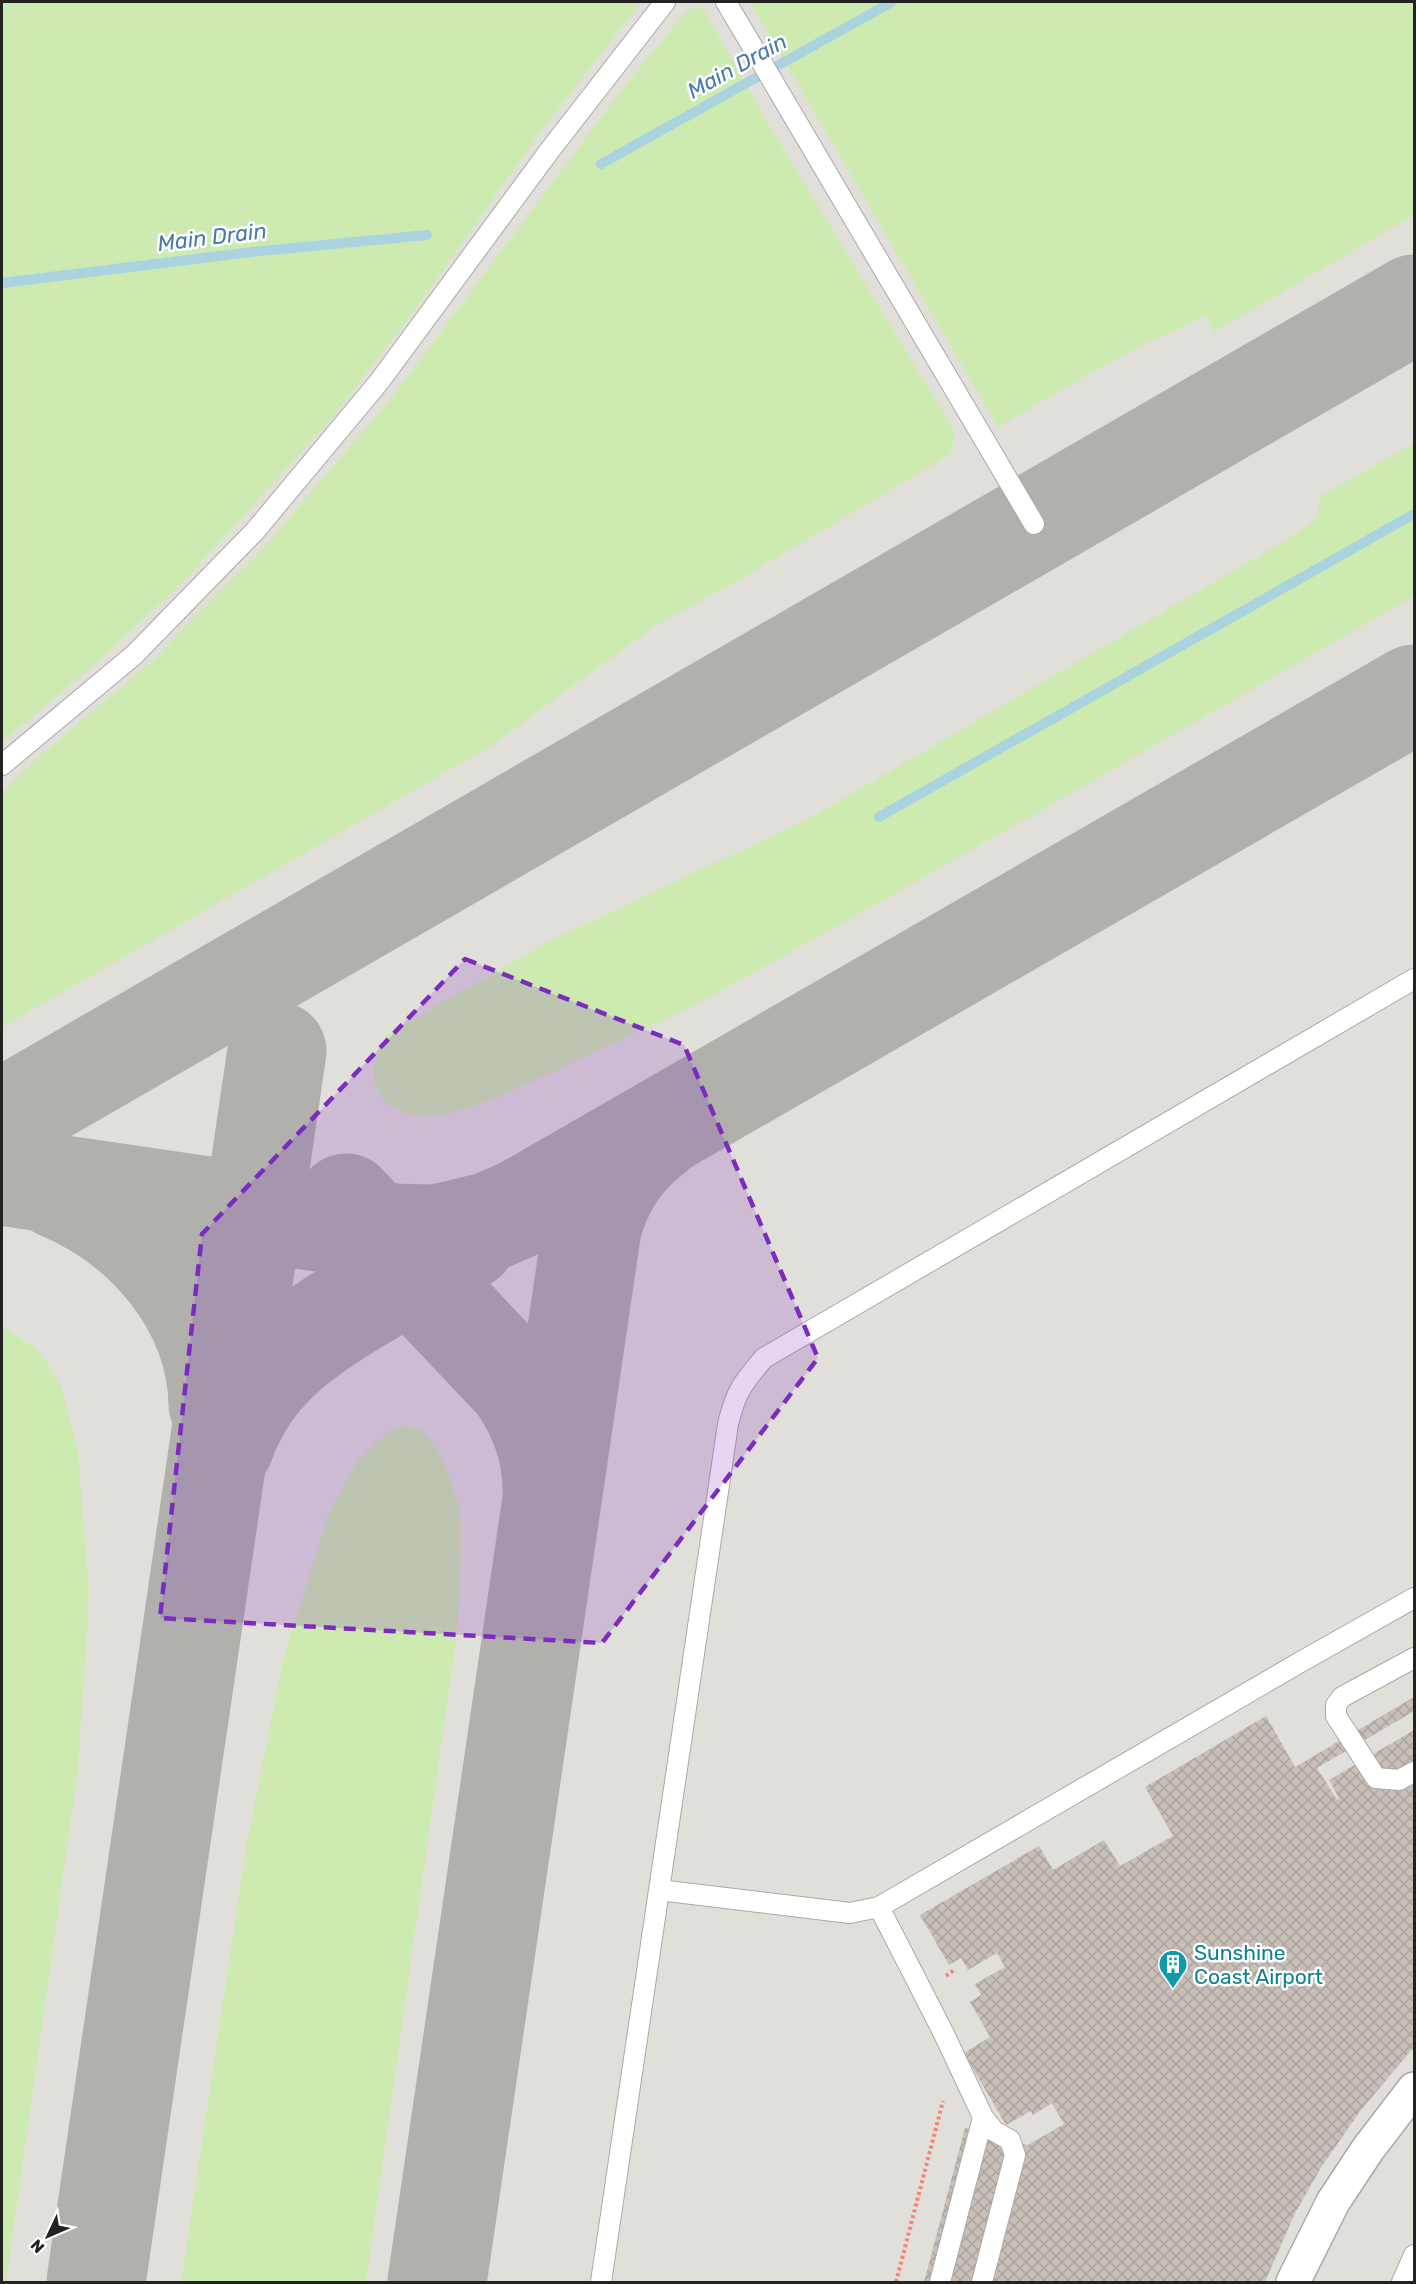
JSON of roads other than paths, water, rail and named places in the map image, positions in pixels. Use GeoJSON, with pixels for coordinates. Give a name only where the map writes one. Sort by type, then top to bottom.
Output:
{"type":"FeatureCollection","features":[{"type":"Feature","properties":{"kind":"street"},"geometry":{"type":"LineString","coordinates":[[1293,2283],[1333,2202],[1368,2148],[1414,2089]]}},
{"type":"Feature","properties":{"kind":"lane"},"geometry":{"type":"LineString","coordinates":[[2,765],[134,655],[255,531],[379,381],[550,150],[665,2]]}},
{"type":"Feature","properties":{"kind":"lane"},"geometry":{"type":"LineString","coordinates":[[726,2],[1034,524]]}},
{"type":"Feature","properties":{"kind":"lane"},"geometry":{"type":"LineString","coordinates":[[602,2283],[728,1424],[734,1398],[743,1383],[764,1358],[1414,979]]}},
{"type":"Feature","properties":{"kind":"lane"},"geometry":{"type":"LineString","coordinates":[[659,1890],[850,1912],[879,1908],[1414,1598]]}},
{"type":"Feature","properties":{"kind":"lane"},"geometry":{"type":"LineString","coordinates":[[1414,1658],[1342,1697],[1336,1705],[1336,1716],[1376,1778],[1400,1780],[1414,1772]]}},
{"type":"Feature","properties":{"kind":"lane"},"geometry":{"type":"LineString","coordinates":[[879,1908],[983,2117],[994,2131],[1010,2140],[1015,2155],[982,2283]]}},
{"type":"Feature","properties":{"kind":"lane"},"geometry":{"type":"LineString","coordinates":[[940,2283],[983,2117]]}},
{"type":"Feature","properties":{"kind":"lane"},"geometry":{"type":"LineString","coordinates":[[1402,2283],[1414,2255]]}},
{"type":"Feature","properties":{"kind":"waterway","name":"Main Drain"},"geometry":{"type":"LineString","coordinates":[[601,164],[892,2]]}},
{"type":"Feature","properties":{"kind":"waterway","name":"Main Drain"},"geometry":{"type":"LineString","coordinates":[[2,283],[251,252],[427,235]]}},
{"type":"Feature","properties":{"kind":"waterway"},"geometry":{"type":"LineString","coordinates":[[879,817],[1414,514]]}},
{"type":"Feature","properties":{"kind":"place","name":"Sunshine Coast Airport"},"geometry":{"type":"Point","coordinates":[1173,1990]}}]}
